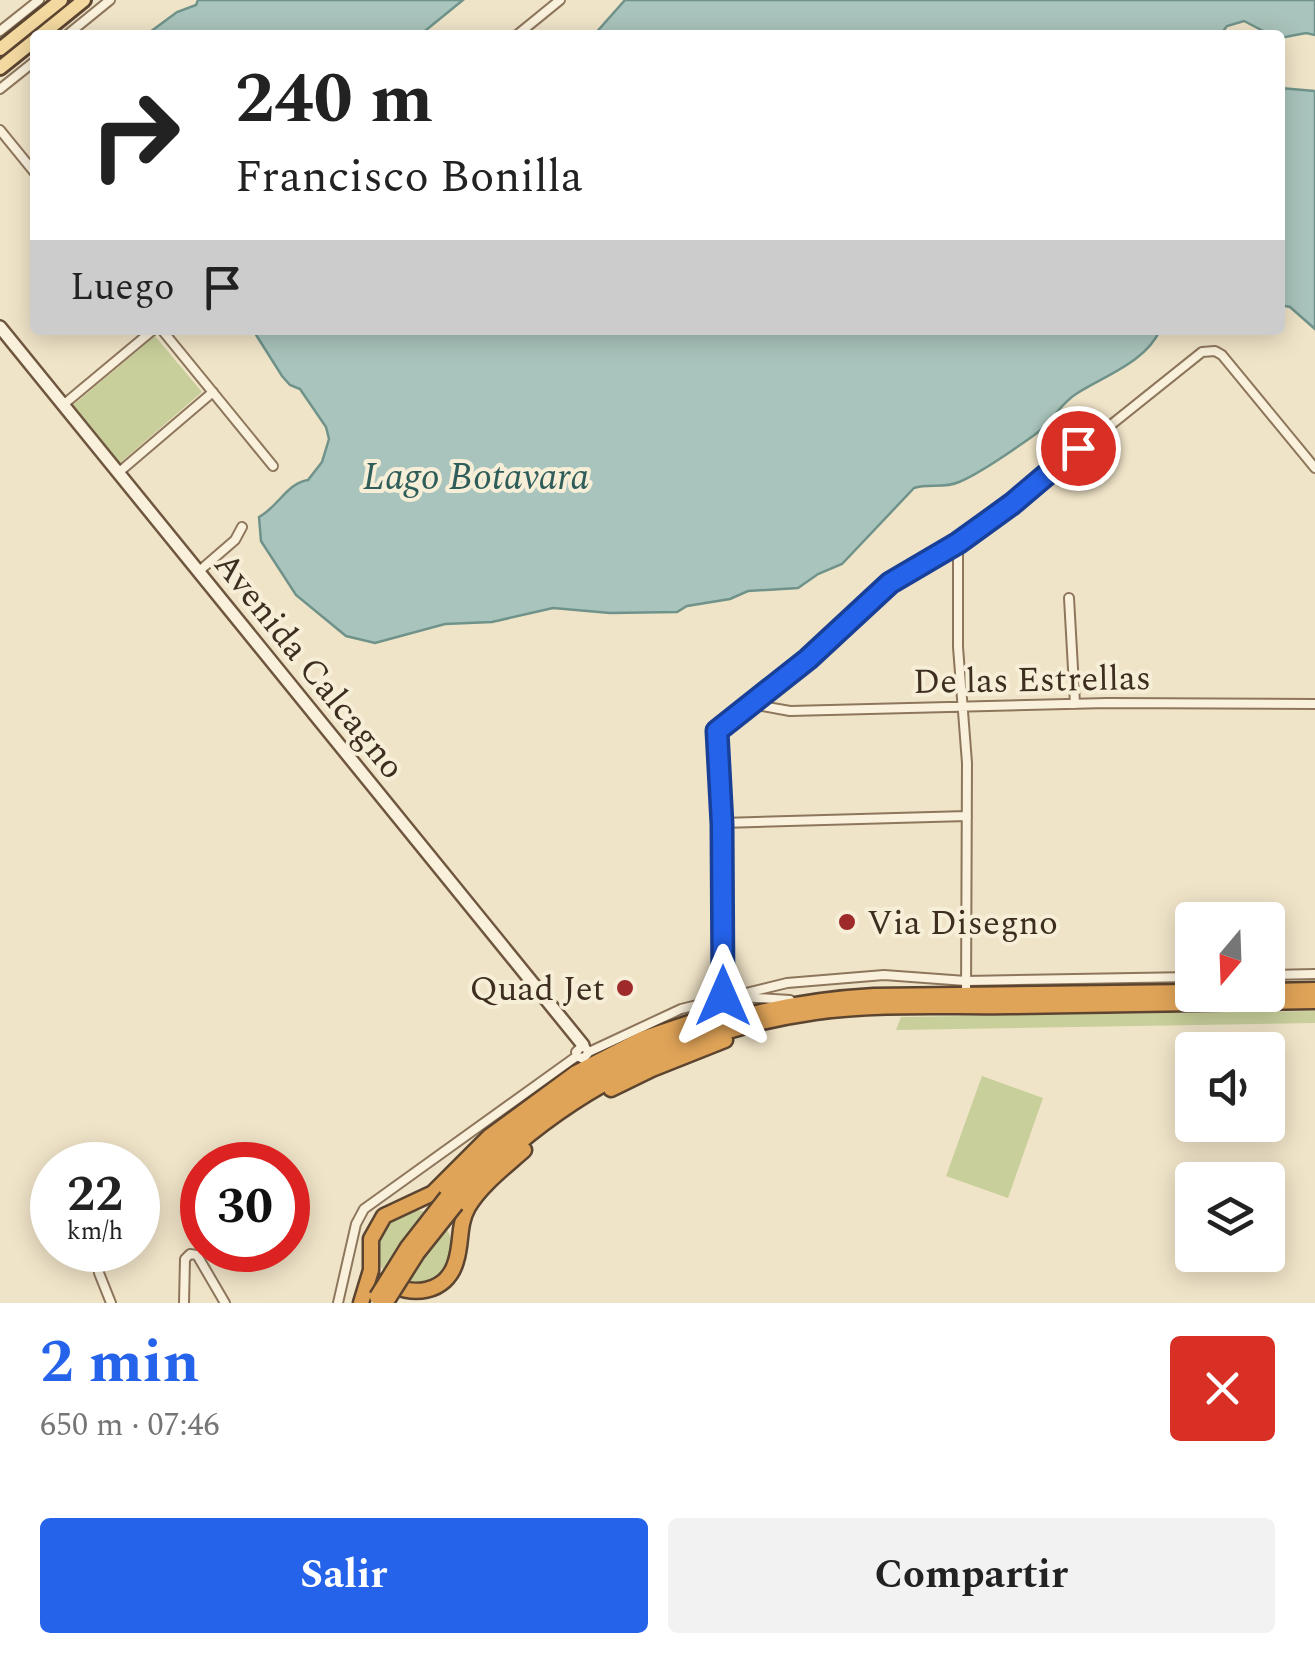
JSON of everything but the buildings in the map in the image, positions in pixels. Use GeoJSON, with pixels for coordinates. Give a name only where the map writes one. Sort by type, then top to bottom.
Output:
{"type":"FeatureCollection","features":[{"type":"Feature","properties":{"kind":"highway"},"geometry":{"type":"LineString","coordinates":[[381,1301],[408,1247],[485,1158],[526,1122],[616,1064],[698,1028],[806,1002],[966,988],[1175,992]]}},
{"type":"Feature","properties":{"kind":"highway"},"geometry":{"type":"LineString","coordinates":[[1285,991],[1315,990]]}},
{"type":"Feature","properties":{"kind":"highway"},"geometry":{"type":"LineString","coordinates":[[361,1303],[370,1279],[371,1239],[384,1216],[433,1193],[516,1116],[599,1060],[676,1026],[752,1006],[790,1000],[806,1002]]}},
{"type":"Feature","properties":{"kind":"highway"},"geometry":{"type":"LineString","coordinates":[[452,1200],[514,1145],[600,1085],[687,1044],[766,1022],[842,1010],[1315,1002]]}},
{"type":"Feature","properties":{"kind":"highway"},"geometry":{"type":"LineString","coordinates":[[372,1261],[403,1297],[424,1291],[448,1277],[470,1204],[524,1150],[571,1114],[652,1069],[755,1030],[766,1022]]}},
{"type":"Feature","properties":{"kind":"highway"},"geometry":{"type":"LineString","coordinates":[[408,1205],[425,1206],[440,1214],[452,1226],[457,1241]]}},
{"type":"Feature","properties":{"kind":"main road"},"geometry":{"type":"LineString","coordinates":[[0,49],[61,0]]}},
{"type":"Feature","properties":{"kind":"main road"},"geometry":{"type":"LineString","coordinates":[[47,30],[84,0]]}},
{"type":"Feature","properties":{"kind":"main road"},"geometry":{"type":"LineString","coordinates":[[0,68],[30,44]]}},
{"type":"Feature","properties":{"kind":"street"},"geometry":{"type":"LineString","coordinates":[[73,30],[110,0]]}},
{"type":"Feature","properties":{"kind":"street"},"geometry":{"type":"LineString","coordinates":[[523,30],[560,0]]}},
{"type":"Feature","properties":{"kind":"street"},"geometry":{"type":"LineString","coordinates":[[0,31],[35,1]]}},
{"type":"Feature","properties":{"kind":"street"},"geometry":{"type":"LineString","coordinates":[[0,89],[30,65]]}},
{"type":"Feature","properties":{"kind":"street"},"geometry":{"type":"LineString","coordinates":[[0,130],[30,167]]}},
{"type":"Feature","properties":{"kind":"street","name":"Avenida Calcagno"},"geometry":{"type":"LineString","coordinates":[[0,327],[581,1048]]}},
{"type":"Feature","properties":{"kind":"street"},"geometry":{"type":"LineString","coordinates":[[63,404],[147,335]]}},
{"type":"Feature","properties":{"kind":"street"},"geometry":{"type":"LineString","coordinates":[[166,335],[273,466]]}},
{"type":"Feature","properties":{"kind":"street"},"geometry":{"type":"LineString","coordinates":[[723,996],[717,731],[808,659],[890,583],[958,543],[1012,504],[1194,356],[1208,350],[1222,356],[1315,468]]}},
{"type":"Feature","properties":{"kind":"street"},"geometry":{"type":"LineString","coordinates":[[118,473],[213,392]]}},
{"type":"Feature","properties":{"kind":"street"},"geometry":{"type":"LineString","coordinates":[[198,572],[236,540],[242,527]]}},
{"type":"Feature","properties":{"kind":"street"},"geometry":{"type":"LineString","coordinates":[[958,543],[966,743],[966,988]]}},
{"type":"Feature","properties":{"kind":"street"},"geometry":{"type":"LineString","coordinates":[[1069,598],[1075,704]]}},
{"type":"Feature","properties":{"kind":"street","name":"De las Estrellas"},"geometry":{"type":"LineString","coordinates":[[750,704],[790,711],[1075,704],[1315,704]]}},
{"type":"Feature","properties":{"kind":"street"},"geometry":{"type":"LineString","coordinates":[[722,824],[967,816]]}},
{"type":"Feature","properties":{"kind":"street"},"geometry":{"type":"LineString","coordinates":[[1285,976],[1315,974]]}},
{"type":"Feature","properties":{"kind":"street"},"geometry":{"type":"LineString","coordinates":[[338,1303],[356,1224],[364,1209],[581,1048],[680,1009],[787,982],[854,976],[966,988],[1175,977]]}},
{"type":"Feature","properties":{"kind":"street"},"geometry":{"type":"LineString","coordinates":[[723,996],[790,1000]]}},
{"type":"Feature","properties":{"kind":"street"},"geometry":{"type":"LineString","coordinates":[[353,1238],[371,1239]]}},
{"type":"Feature","properties":{"kind":"street"},"geometry":{"type":"LineString","coordinates":[[184,1303],[185,1258],[190,1254],[197,1256],[225,1303]]}},
{"type":"Feature","properties":{"kind":"street"},"geometry":{"type":"LineString","coordinates":[[99,1272],[111,1303]]}},
{"type":"Feature","properties":{"kind":"green space"},"geometry":{"type":"Polygon","coordinates":[[[155,336],[202,392],[120,463],[73,405],[155,336]]]}},
{"type":"Feature","properties":{"kind":"green space"},"geometry":{"type":"Polygon","coordinates":[[[1315,1011],[1315,1023],[896,1030],[901,1017],[1315,1011]]]}},
{"type":"Feature","properties":{"kind":"green space"},"geometry":{"type":"Polygon","coordinates":[[[982,1076],[1043,1098],[1008,1198],[946,1176],[982,1076]]]}},
{"type":"Feature","properties":{"kind":"green space"},"geometry":{"type":"Polygon","coordinates":[[[414,1210],[441,1221],[452,1248],[441,1275],[414,1286],[387,1275],[376,1248],[387,1221],[414,1210]]]}},
{"type":"Feature","properties":{"kind":"water"},"geometry":{"type":"Polygon","coordinates":[[[198,0],[463,0],[426,30],[153,30],[177,12],[196,5],[198,0]]]}},
{"type":"Feature","properties":{"kind":"water"},"geometry":{"type":"Polygon","coordinates":[[[625,0],[1315,0],[1315,35],[1285,37],[1285,30],[1261,30],[1244,21],[1224,30],[598,30],[625,0]]]}},
{"type":"Feature","properties":{"kind":"water"},"geometry":{"type":"Polygon","coordinates":[[[1285,88],[1315,91],[1315,329],[1285,306],[1285,88]]]}},
{"type":"Feature","properties":{"kind":"water","name":"Lago Botavara"},"geometry":{"type":"Polygon","coordinates":[[[256,335],[1157,335],[1135,360],[1070,398],[1042,429],[999,459],[953,484],[914,488],[842,564],[798,588],[748,591],[677,612],[610,613],[553,608],[492,622],[445,624],[375,643],[346,636],[296,595],[261,541],[259,517],[294,486],[308,480],[322,462],[329,439],[326,427],[300,389],[282,376],[256,335]]]}},
{"type":"Feature","properties":{"kind":"place","name":"Via Disegno"},"geometry":{"type":"Point","coordinates":[847,922]}},
{"type":"Feature","properties":{"kind":"place","name":"Quad Jet"},"geometry":{"type":"Point","coordinates":[625,988]}},
{"type":"Feature","properties":{"kind":"route"},"geometry":{"type":"LineString","coordinates":[[723,996],[717,731],[808,659],[890,583],[958,543],[1078,448]]}}]}
